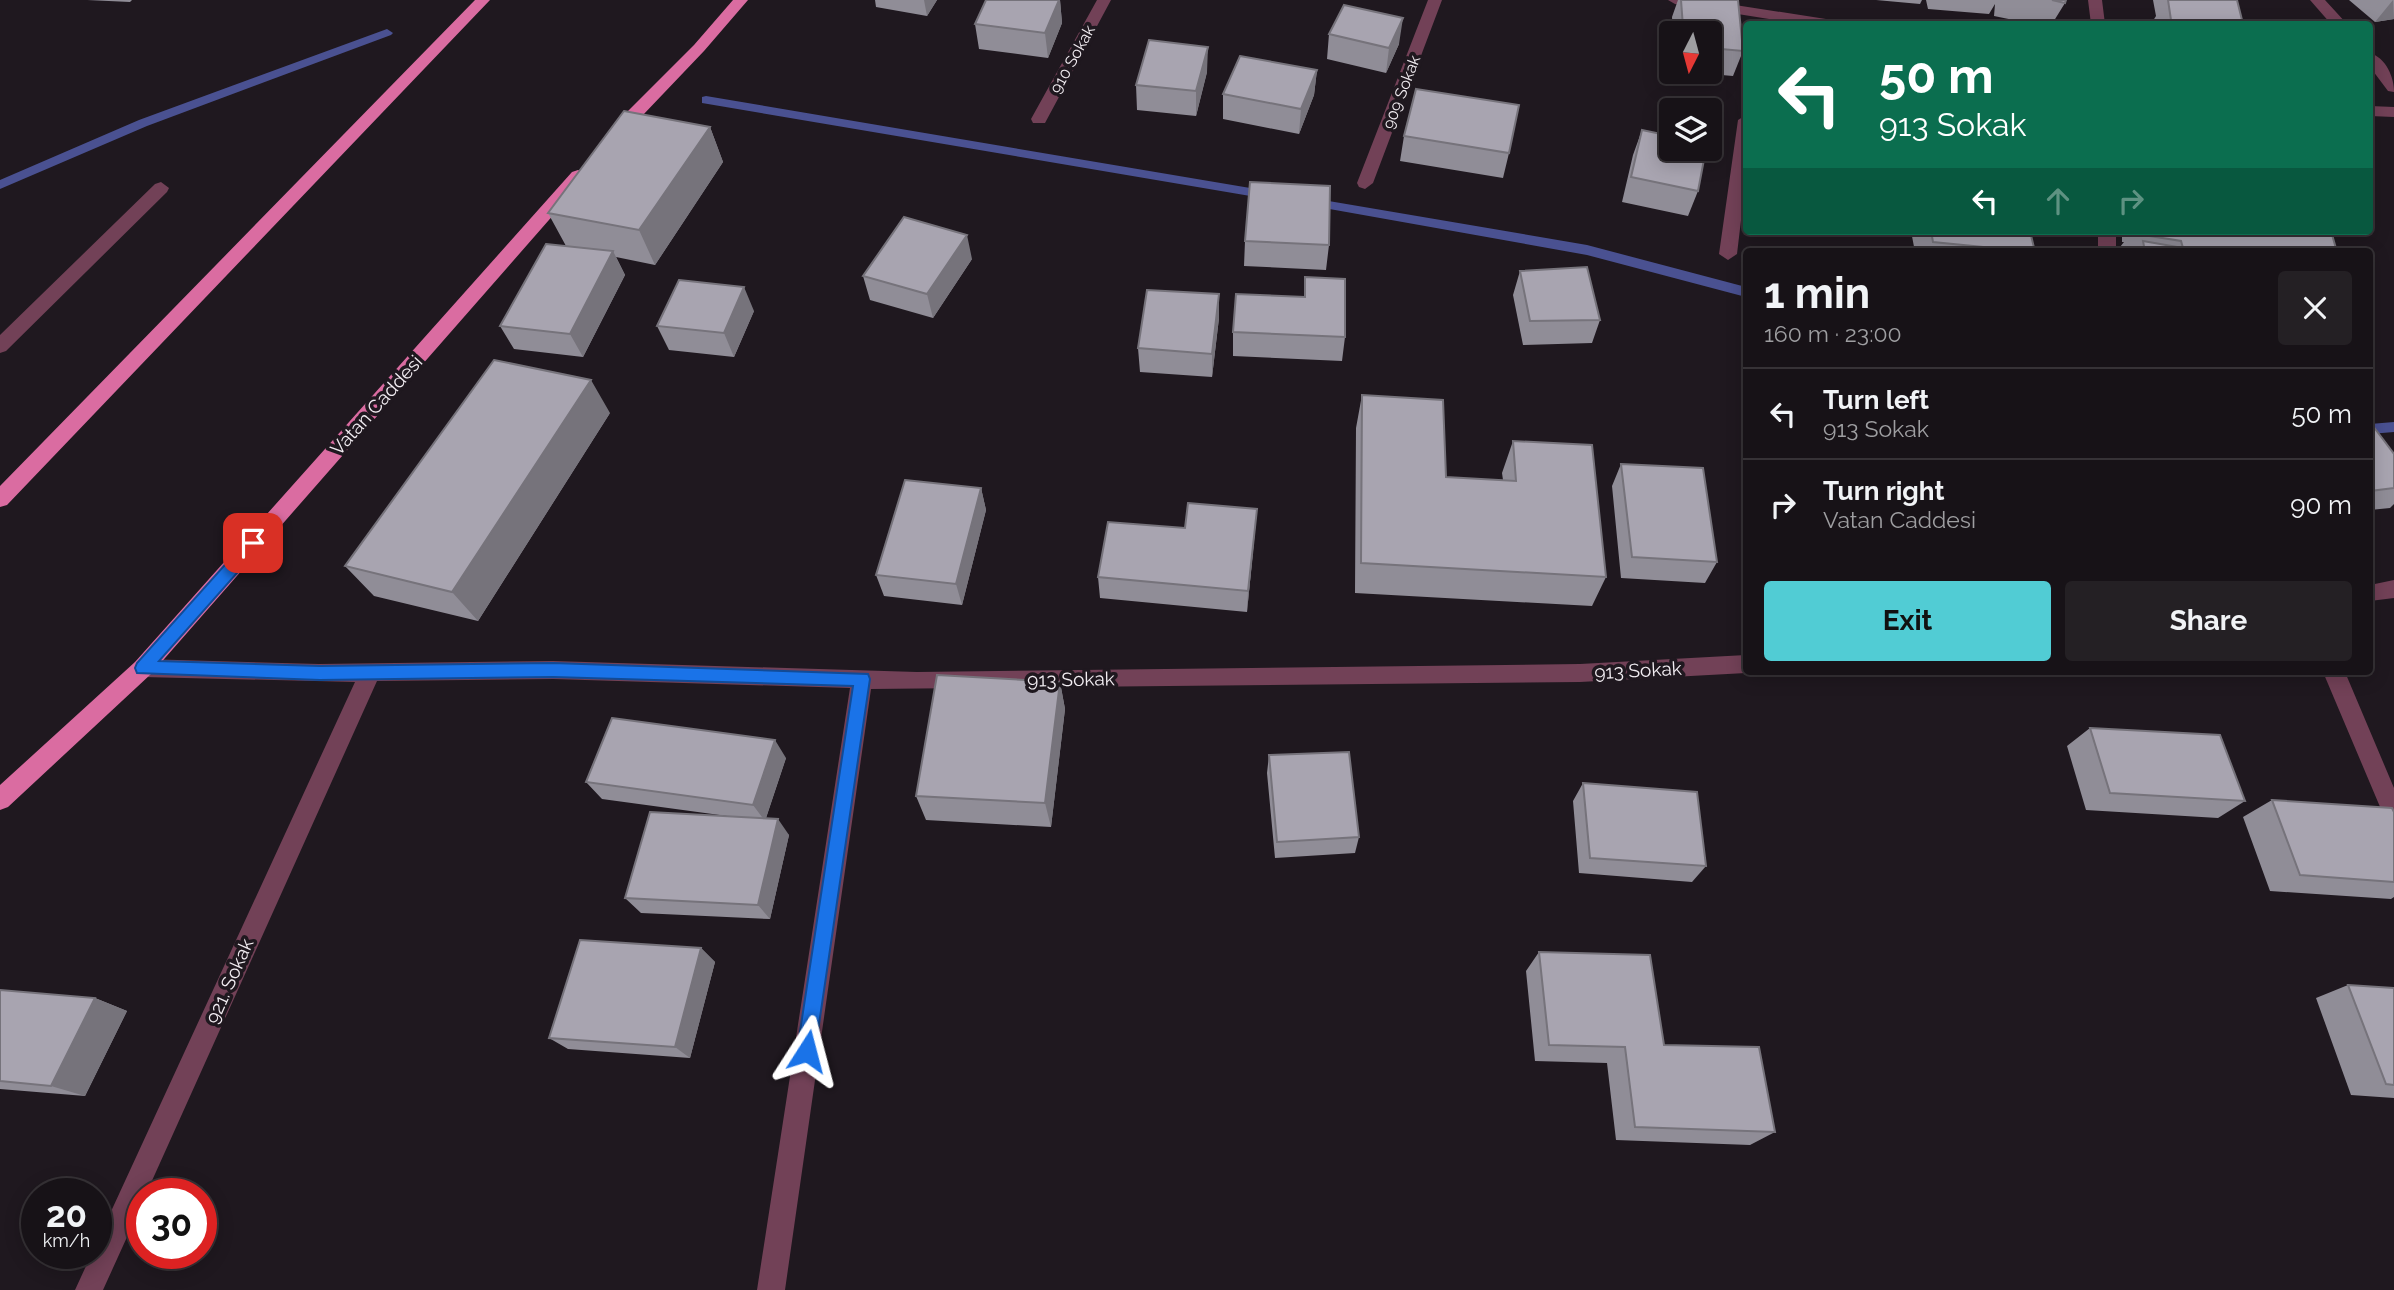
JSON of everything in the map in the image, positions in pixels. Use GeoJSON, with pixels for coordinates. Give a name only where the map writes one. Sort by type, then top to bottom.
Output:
{"type":"FeatureCollection","features":[{"type":"Feature","properties":{"kind":"highway"},"geometry":{"type":"LineString","coordinates":[[0,499],[483,0]]}},
{"type":"Feature","properties":{"kind":"highway","name":"Vatan Caddesi"},"geometry":{"type":"LineString","coordinates":[[0,800],[143,668],[598,154],[741,0]]}},
{"type":"Feature","properties":{"kind":"street","name":"910 Sokak"},"geometry":{"type":"LineString","coordinates":[[1039,119],[1104,0]]}},
{"type":"Feature","properties":{"kind":"street","name":"909 Sokak"},"geometry":{"type":"LineString","coordinates":[[1365,183],[1435,0]]}},
{"type":"Feature","properties":{"kind":"street"},"geometry":{"type":"LineString","coordinates":[[1675,0],[1810,21]]}},
{"type":"Feature","properties":{"kind":"street"},"geometry":{"type":"LineString","coordinates":[[2095,0],[2098,21]]}},
{"type":"Feature","properties":{"kind":"street"},"geometry":{"type":"LineString","coordinates":[[2316,0],[2336,21]]}},
{"type":"Feature","properties":{"kind":"street"},"geometry":{"type":"LineString","coordinates":[[2373,63],[2394,65]]}},
{"type":"Feature","properties":{"kind":"street"},"geometry":{"type":"LineString","coordinates":[[2373,63],[2394,87]]}},
{"type":"Feature","properties":{"kind":"street"},"geometry":{"type":"LineString","coordinates":[[2373,111],[2394,112]]}},
{"type":"Feature","properties":{"kind":"street"},"geometry":{"type":"LineString","coordinates":[[1728,254],[1743,142]]}},
{"type":"Feature","properties":{"kind":"street"},"geometry":{"type":"LineString","coordinates":[[0,346],[162,188]]}},
{"type":"Feature","properties":{"kind":"street"},"geometry":{"type":"LineString","coordinates":[[2373,592],[2394,589]]}},
{"type":"Feature","properties":{"kind":"street","name":"913 Sokak"},"geometry":{"type":"LineString","coordinates":[[143,668],[370,673],[553,670],[931,681],[1580,673],[1743,664]]}},
{"type":"Feature","properties":{"kind":"street","name":"921. Sokak"},"geometry":{"type":"LineString","coordinates":[[89,1290],[370,673]]}},
{"type":"Feature","properties":{"kind":"street"},"geometry":{"type":"LineString","coordinates":[[2335,675],[2394,814]]}},
{"type":"Feature","properties":{"kind":"street"},"geometry":{"type":"LineString","coordinates":[[771,1290],[862,679]]}},
{"type":"Feature","properties":{"kind":"building"},"geometry":{"type":"Polygon","coordinates":[[[986,0],[1059,0],[1045,33],[975,24],[986,0]]]}},
{"type":"Feature","properties":{"kind":"building"},"geometry":{"type":"Polygon","coordinates":[[[1681,0],[1738,0],[1743,51],[1722,49],[1722,21],[1683,21],[1681,0]]]}},
{"type":"Feature","properties":{"kind":"building"},"geometry":{"type":"Polygon","coordinates":[[[2168,0],[2237,0],[2242,21],[2179,21],[2171,20],[2168,0]]]}},
{"type":"Feature","properties":{"kind":"building"},"geometry":{"type":"Polygon","coordinates":[[[1344,5],[1403,18],[1389,48],[1329,34],[1344,5]]]}},
{"type":"Feature","properties":{"kind":"building"},"geometry":{"type":"Polygon","coordinates":[[[1149,40],[1208,47],[1196,91],[1136,85],[1149,40]]]}},
{"type":"Feature","properties":{"kind":"building"},"geometry":{"type":"Polygon","coordinates":[[[1240,56],[1317,70],[1301,109],[1223,94],[1240,56]]]}},
{"type":"Feature","properties":{"kind":"building"},"geometry":{"type":"Polygon","coordinates":[[[1416,89],[1519,105],[1509,153],[1404,136],[1416,89]]]}},
{"type":"Feature","properties":{"kind":"building"},"geometry":{"type":"Polygon","coordinates":[[[624,111],[710,127],[639,230],[548,213],[624,111]]]}},
{"type":"Feature","properties":{"kind":"building"},"geometry":{"type":"Polygon","coordinates":[[[1642,130],[1659,134],[1659,161],[1704,161],[1698,191],[1631,177],[1642,130]]]}},
{"type":"Feature","properties":{"kind":"building"},"geometry":{"type":"Polygon","coordinates":[[[1250,182],[1330,186],[1329,245],[1245,241],[1250,182]]]}},
{"type":"Feature","properties":{"kind":"building"},"geometry":{"type":"Polygon","coordinates":[[[904,217],[967,235],[927,294],[863,276],[904,217]]]}},
{"type":"Feature","properties":{"kind":"building"},"geometry":{"type":"Polygon","coordinates":[[[1932,235],[2031,235],[2034,248],[1994,248],[1933,242],[1932,235]]]}},
{"type":"Feature","properties":{"kind":"building"},"geometry":{"type":"Polygon","coordinates":[[[2144,235],[2332,235],[2336,248],[2183,248],[2181,241],[2144,235]]]}},
{"type":"Feature","properties":{"kind":"building"},"geometry":{"type":"Polygon","coordinates":[[[2143,241],[2183,248],[2144,248],[2143,241]]]}},
{"type":"Feature","properties":{"kind":"building"},"geometry":{"type":"Polygon","coordinates":[[[546,244],[613,251],[570,334],[500,326],[546,244]]]}},
{"type":"Feature","properties":{"kind":"building"},"geometry":{"type":"Polygon","coordinates":[[[1587,267],[1600,320],[1530,321],[1520,271],[1587,267]]]}},
{"type":"Feature","properties":{"kind":"building"},"geometry":{"type":"Polygon","coordinates":[[[1305,277],[1345,279],[1345,337],[1233,332],[1236,294],[1305,297],[1305,277]]]}},
{"type":"Feature","properties":{"kind":"building"},"geometry":{"type":"Polygon","coordinates":[[[679,280],[744,287],[724,333],[657,326],[679,280]]]}},
{"type":"Feature","properties":{"kind":"building"},"geometry":{"type":"Polygon","coordinates":[[[1147,290],[1219,294],[1212,354],[1138,348],[1147,290]]]}},
{"type":"Feature","properties":{"kind":"building"},"geometry":{"type":"Polygon","coordinates":[[[494,360],[591,380],[452,592],[345,566],[494,360]]]}},
{"type":"Feature","properties":{"kind":"building"},"geometry":{"type":"Polygon","coordinates":[[[1362,395],[1443,400],[1446,477],[1516,481],[1513,441],[1592,445],[1606,577],[1361,563],[1362,395]]]}},
{"type":"Feature","properties":{"kind":"building"},"geometry":{"type":"Polygon","coordinates":[[[2373,426],[2394,454],[2394,488],[2373,491],[2373,426]]]}},
{"type":"Feature","properties":{"kind":"building"},"geometry":{"type":"Polygon","coordinates":[[[1621,464],[1703,468],[1717,562],[1632,557],[1621,464]]]}},
{"type":"Feature","properties":{"kind":"building"},"geometry":{"type":"Polygon","coordinates":[[[905,480],[981,488],[956,584],[876,575],[905,480]]]}},
{"type":"Feature","properties":{"kind":"building"},"geometry":{"type":"Polygon","coordinates":[[[1188,503],[1257,509],[1248,591],[1098,577],[1108,522],[1185,528],[1188,503]]]}},
{"type":"Feature","properties":{"kind":"building"},"geometry":{"type":"Polygon","coordinates":[[[937,675],[1060,682],[1045,803],[916,796],[937,675]]]}},
{"type":"Feature","properties":{"kind":"building"},"geometry":{"type":"Polygon","coordinates":[[[612,718],[775,740],[753,805],[586,782],[612,718]]]}},
{"type":"Feature","properties":{"kind":"building"},"geometry":{"type":"Polygon","coordinates":[[[2090,728],[2220,735],[2245,801],[2110,793],[2090,728]]]}},
{"type":"Feature","properties":{"kind":"building"},"geometry":{"type":"Polygon","coordinates":[[[1349,752],[1359,837],[1277,842],[1269,755],[1349,752]]]}},
{"type":"Feature","properties":{"kind":"building"},"geometry":{"type":"Polygon","coordinates":[[[1583,783],[1697,792],[1706,866],[1590,858],[1583,783]]]}},
{"type":"Feature","properties":{"kind":"building"},"geometry":{"type":"Polygon","coordinates":[[[2272,800],[2392,808],[2394,882],[2300,875],[2272,800]]]}},
{"type":"Feature","properties":{"kind":"building"},"geometry":{"type":"Polygon","coordinates":[[[650,812],[778,819],[758,905],[625,898],[650,812]]]}},
{"type":"Feature","properties":{"kind":"building"},"geometry":{"type":"Polygon","coordinates":[[[580,940],[701,948],[675,1047],[549,1038],[580,940]]]}},
{"type":"Feature","properties":{"kind":"building"},"geometry":{"type":"Polygon","coordinates":[[[1539,952],[1650,955],[1664,1045],[1759,1047],[1775,1132],[1635,1127],[1625,1047],[1549,1045],[1539,952]]]}},
{"type":"Feature","properties":{"kind":"building"},"geometry":{"type":"Polygon","coordinates":[[[2348,985],[2394,988],[2394,1085],[2386,1084],[2348,985]]]}},
{"type":"Feature","properties":{"kind":"building"},"geometry":{"type":"Polygon","coordinates":[[[0,990],[95,998],[51,1086],[0,1081],[0,990]]]}},
{"type":"Feature","properties":{"kind":"waterway"},"geometry":{"type":"LineString","coordinates":[[0,185],[143,123],[387,33]]}},
{"type":"Feature","properties":{"kind":"waterway"},"geometry":{"type":"LineString","coordinates":[[706,100],[1268,195]]}},
{"type":"Feature","properties":{"kind":"waterway"},"geometry":{"type":"LineString","coordinates":[[1311,202],[1587,250],[1743,291]]}},
{"type":"Feature","properties":{"kind":"waterway"},"geometry":{"type":"LineString","coordinates":[[2373,429],[2394,427]]}},
{"type":"Feature","properties":{"kind":"route"},"geometry":{"type":"LineString","coordinates":[[253,543],[143,668],[320,673],[553,670],[862,679],[807,1051]]}}]}
